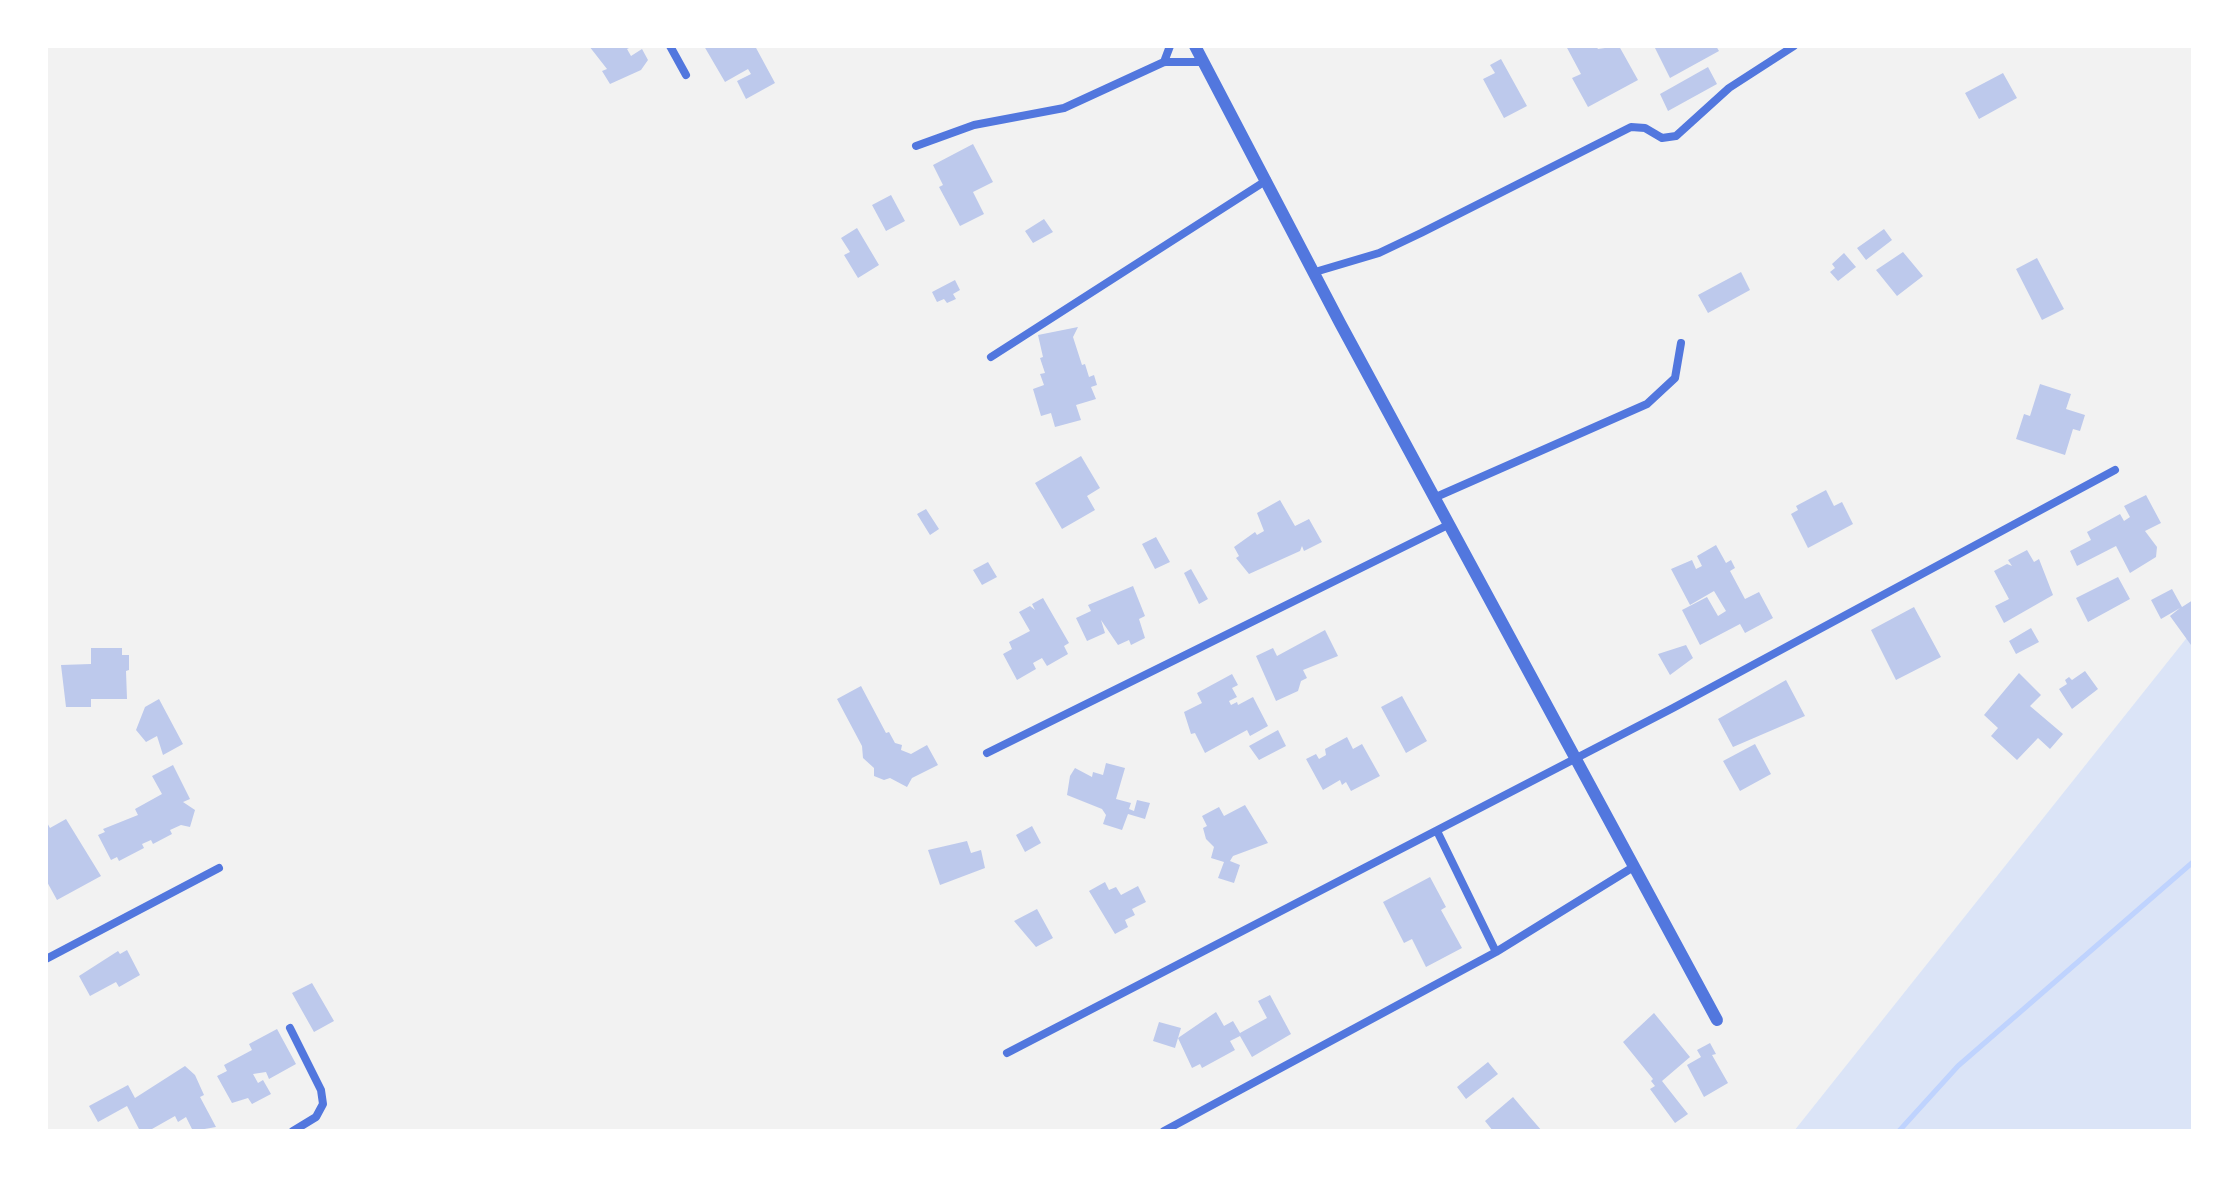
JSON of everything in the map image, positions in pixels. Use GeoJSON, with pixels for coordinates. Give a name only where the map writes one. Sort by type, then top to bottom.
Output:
{"type":"FeatureCollection","features":[{"type":"Feature","properties":{"kind":"street"},"geometry":{"type":"LineString","coordinates":[[670,46],[686,75]]}},
{"type":"Feature","properties":{"kind":"street"},"geometry":{"type":"LineString","coordinates":[[1164,62],[1170,46]]}},
{"type":"Feature","properties":{"kind":"street"},"geometry":{"type":"LineString","coordinates":[[1195,46],[1717,1020]]}},
{"type":"Feature","properties":{"kind":"street"},"geometry":{"type":"LineString","coordinates":[[1315,272],[1393,246],[1631,127],[1645,128],[1662,138],[1676,136],[1729,88],[1794,46]]}},
{"type":"Feature","properties":{"kind":"street"},"geometry":{"type":"LineString","coordinates":[[916,146],[974,125],[1064,108],[1164,62],[1203,62]]}},
{"type":"Feature","properties":{"kind":"street"},"geometry":{"type":"LineString","coordinates":[[991,357],[1267,180]]}},
{"type":"Feature","properties":{"kind":"street"},"geometry":{"type":"LineString","coordinates":[[1436,497],[1647,404],[1675,378],[1681,343]]}},
{"type":"Feature","properties":{"kind":"street"},"geometry":{"type":"LineString","coordinates":[[1007,1053],[1437,831],[1575,756],[1673,708],[2115,470]]}},
{"type":"Feature","properties":{"kind":"street"},"geometry":{"type":"LineString","coordinates":[[987,753],[1450,524]]}},
{"type":"Feature","properties":{"kind":"street"},"geometry":{"type":"LineString","coordinates":[[1437,831],[1496,952]]}},
{"type":"Feature","properties":{"kind":"street"},"geometry":{"type":"LineString","coordinates":[[1164,1131],[1496,952],[1635,866]]}},
{"type":"Feature","properties":{"kind":"street"},"geometry":{"type":"LineString","coordinates":[[46,959],[219,868]]}},
{"type":"Feature","properties":{"kind":"street"},"geometry":{"type":"LineString","coordinates":[[290,1028],[321,1090],[323,1104],[316,1117],[293,1131]]}},
{"type":"Feature","properties":{"kind":"shaded area"},"geometry":{"type":"Polygon","coordinates":[[[2193,630],[2193,1131],[1794,1131],[2193,630]]]}},
{"type":"Feature","properties":{"kind":"building"},"geometry":{"type":"Polygon","coordinates":[[[589,46],[633,46],[627,49],[631,56],[642,49],[648,60],[641,70],[610,84],[602,71],[607,69],[589,46]]]}},
{"type":"Feature","properties":{"kind":"building"},"geometry":{"type":"Polygon","coordinates":[[[704,46],[755,46],[775,83],[746,99],[737,81],[751,74],[748,69],[725,82],[704,46]]]}},
{"type":"Feature","properties":{"kind":"building"},"geometry":{"type":"Polygon","coordinates":[[[1566,46],[1596,46],[1598,49],[1619,46],[1638,80],[1588,107],[1572,78],[1581,74],[1566,46]]]}},
{"type":"Feature","properties":{"kind":"building"},"geometry":{"type":"Polygon","coordinates":[[[1654,46],[1716,46],[1719,51],[1670,78],[1654,46]]]}},
{"type":"Feature","properties":{"kind":"building"},"geometry":{"type":"Polygon","coordinates":[[[1501,59],[1527,106],[1504,118],[1483,79],[1495,73],[1490,65],[1501,59]]]}},
{"type":"Feature","properties":{"kind":"building"},"geometry":{"type":"Polygon","coordinates":[[[1708,67],[1717,84],[1668,111],[1660,94],[1708,67]]]}},
{"type":"Feature","properties":{"kind":"building"},"geometry":{"type":"Polygon","coordinates":[[[2003,73],[2017,98],[1979,119],[1965,93],[2003,73]]]}},
{"type":"Feature","properties":{"kind":"building"},"geometry":{"type":"Polygon","coordinates":[[[973,144],[993,182],[973,192],[984,214],[960,226],[939,187],[943,185],[933,165],[973,144]]]}},
{"type":"Feature","properties":{"kind":"building"},"geometry":{"type":"Polygon","coordinates":[[[891,195],[905,221],[886,231],[872,205],[891,195]]]}},
{"type":"Feature","properties":{"kind":"building"},"geometry":{"type":"Polygon","coordinates":[[[1044,219],[1053,232],[1033,243],[1025,231],[1044,219]]]}},
{"type":"Feature","properties":{"kind":"building"},"geometry":{"type":"Polygon","coordinates":[[[857,228],[879,265],[858,278],[844,255],[850,252],[841,238],[857,228]]]}},
{"type":"Feature","properties":{"kind":"building"},"geometry":{"type":"Polygon","coordinates":[[[1884,229],[1892,240],[1866,260],[1857,248],[1884,229]]]}},
{"type":"Feature","properties":{"kind":"building"},"geometry":{"type":"Polygon","coordinates":[[[1903,252],[1923,276],[1897,296],[1876,270],[1903,252]]]}},
{"type":"Feature","properties":{"kind":"building"},"geometry":{"type":"Polygon","coordinates":[[[1844,253],[1856,267],[1838,281],[1830,272],[1835,268],[1832,264],[1844,253]]]}},
{"type":"Feature","properties":{"kind":"building"},"geometry":{"type":"Polygon","coordinates":[[[2037,258],[2064,309],[2042,320],[2016,269],[2037,258]]]}},
{"type":"Feature","properties":{"kind":"building"},"geometry":{"type":"Polygon","coordinates":[[[1741,272],[1750,290],[1708,313],[1698,295],[1741,272]]]}},
{"type":"Feature","properties":{"kind":"building"},"geometry":{"type":"Polygon","coordinates":[[[955,280],[960,290],[953,294],[956,299],[947,303],[944,299],[937,302],[932,292],[955,280]]]}},
{"type":"Feature","properties":{"kind":"building"},"geometry":{"type":"Polygon","coordinates":[[[1078,327],[1073,337],[1082,365],[1085,364],[1089,377],[1094,375],[1097,385],[1091,387],[1096,399],[1076,405],[1081,420],[1055,427],[1051,413],[1041,416],[1033,389],[1044,385],[1040,374],[1045,373],[1038,335],[1078,327]]]}},
{"type":"Feature","properties":{"kind":"building"},"geometry":{"type":"Polygon","coordinates":[[[2040,384],[2071,394],[2066,409],[2085,415],[2080,431],[2073,429],[2065,455],[2016,439],[2024,414],[2030,416],[2040,384]]]}},
{"type":"Feature","properties":{"kind":"building"},"geometry":{"type":"Polygon","coordinates":[[[1081,456],[1100,488],[1087,496],[1095,510],[1062,529],[1035,483],[1081,456]]]}},
{"type":"Feature","properties":{"kind":"building"},"geometry":{"type":"Polygon","coordinates":[[[1826,490],[1834,506],[1842,502],[1853,524],[1808,548],[1791,514],[1798,510],[1796,506],[1826,490]]]}},
{"type":"Feature","properties":{"kind":"building"},"geometry":{"type":"Polygon","coordinates":[[[2146,495],[2161,523],[2145,531],[2157,547],[2156,557],[2130,573],[2116,546],[2077,566],[2070,551],[2091,540],[2087,532],[2120,514],[2124,521],[2130,517],[2124,506],[2146,495]]]}},
{"type":"Feature","properties":{"kind":"building"},"geometry":{"type":"Polygon","coordinates":[[[1280,500],[1295,526],[1309,519],[1322,542],[1304,551],[1302,546],[1300,551],[1249,574],[1236,558],[1239,556],[1234,547],[1255,532],[1257,535],[1264,531],[1257,513],[1280,500]]]}},
{"type":"Feature","properties":{"kind":"building"},"geometry":{"type":"Polygon","coordinates":[[[926,509],[939,529],[930,535],[917,514],[926,509]]]}},
{"type":"Feature","properties":{"kind":"building"},"geometry":{"type":"Polygon","coordinates":[[[1156,537],[1170,562],[1155,569],[1142,544],[1156,537]]]}},
{"type":"Feature","properties":{"kind":"building"},"geometry":{"type":"Polygon","coordinates":[[[1716,545],[1726,563],[1731,560],[1735,568],[1730,571],[1745,599],[1759,592],[1773,618],[1745,633],[1740,624],[1700,645],[1682,610],[1707,597],[1718,616],[1726,611],[1714,591],[1690,605],[1671,569],[1692,560],[1696,569],[1702,566],[1697,556],[1716,545]]]}},
{"type":"Feature","properties":{"kind":"building"},"geometry":{"type":"Polygon","coordinates":[[[2027,550],[2034,562],[2039,559],[2053,595],[2004,623],[1995,606],[2009,599],[1994,571],[2007,564],[2012,566],[2008,560],[2027,550]]]}},
{"type":"Feature","properties":{"kind":"building"},"geometry":{"type":"Polygon","coordinates":[[[988,562],[997,577],[982,585],[973,570],[988,562]]]}},
{"type":"Feature","properties":{"kind":"building"},"geometry":{"type":"Polygon","coordinates":[[[1191,569],[1208,599],[1199,604],[1184,573],[1191,569]]]}},
{"type":"Feature","properties":{"kind":"building"},"geometry":{"type":"Polygon","coordinates":[[[2118,577],[2130,599],[2088,622],[2076,598],[2118,577]]]}},
{"type":"Feature","properties":{"kind":"building"},"geometry":{"type":"Polygon","coordinates":[[[1133,586],[1145,616],[1139,619],[1145,638],[1131,645],[1129,640],[1118,645],[1101,620],[1105,633],[1087,641],[1076,618],[1091,611],[1088,605],[1133,586]]]}},
{"type":"Feature","properties":{"kind":"building"},"geometry":{"type":"Polygon","coordinates":[[[2172,589],[2182,607],[2193,600],[2191,645],[2170,616],[2180,608],[2161,619],[2151,600],[2172,589]]]}},
{"type":"Feature","properties":{"kind":"building"},"geometry":{"type":"Polygon","coordinates":[[[1043,598],[1069,643],[1064,646],[1068,654],[1047,666],[1042,658],[1033,663],[1036,669],[1017,680],[1003,654],[1012,649],[1009,642],[1030,631],[1019,612],[1030,606],[1035,610],[1032,604],[1043,598]]]}},
{"type":"Feature","properties":{"kind":"building"},"geometry":{"type":"Polygon","coordinates":[[[1914,607],[1941,657],[1896,680],[1871,630],[1914,607]]]}},
{"type":"Feature","properties":{"kind":"building"},"geometry":{"type":"Polygon","coordinates":[[[2031,628],[2039,642],[2016,654],[2009,641],[2031,628]]]}},
{"type":"Feature","properties":{"kind":"building"},"geometry":{"type":"Polygon","coordinates":[[[1325,630],[1338,656],[1303,670],[1307,678],[1301,681],[1298,691],[1276,701],[1256,656],[1273,648],[1277,656],[1325,630]]]}},
{"type":"Feature","properties":{"kind":"building"},"geometry":{"type":"Polygon","coordinates":[[[1686,645],[1693,658],[1670,675],[1658,654],[1686,645]]]}},
{"type":"Feature","properties":{"kind":"building"},"geometry":{"type":"Polygon","coordinates":[[[91,648],[122,648],[122,655],[129,655],[127,699],[91,699],[91,707],[66,707],[61,665],[91,664],[91,648]]]}},
{"type":"Feature","properties":{"kind":"building"},"geometry":{"type":"Polygon","coordinates":[[[2085,671],[2098,689],[2072,709],[2059,689],[2067,684],[2065,680],[2069,677],[2072,680],[2085,671]]]}},
{"type":"Feature","properties":{"kind":"building"},"geometry":{"type":"Polygon","coordinates":[[[2019,673],[2041,695],[2030,706],[2063,734],[2050,749],[2038,738],[2017,760],[1991,736],[1998,728],[1984,715],[2019,673]]]}},
{"type":"Feature","properties":{"kind":"building"},"geometry":{"type":"Polygon","coordinates":[[[1232,674],[1238,685],[1232,688],[1237,697],[1229,701],[1231,705],[1253,697],[1268,726],[1250,736],[1247,730],[1205,753],[1195,733],[1191,734],[1184,712],[1202,703],[1197,693],[1232,674]]]}},
{"type":"Feature","properties":{"kind":"building"},"geometry":{"type":"Polygon","coordinates":[[[1786,680],[1805,716],[1733,747],[1718,719],[1786,680]]]}},
{"type":"Feature","properties":{"kind":"building"},"geometry":{"type":"Polygon","coordinates":[[[861,686],[886,733],[889,732],[895,743],[902,745],[901,750],[911,754],[927,745],[938,765],[912,778],[907,787],[890,778],[884,780],[874,776],[874,768],[863,758],[862,746],[837,699],[861,686]]]}},
{"type":"Feature","properties":{"kind":"building"},"geometry":{"type":"Polygon","coordinates":[[[1402,696],[1427,741],[1406,753],[1381,707],[1402,696]]]}},
{"type":"Feature","properties":{"kind":"building"},"geometry":{"type":"Polygon","coordinates":[[[159,699],[183,744],[163,755],[157,736],[146,742],[136,730],[145,707],[159,699]]]}},
{"type":"Feature","properties":{"kind":"building"},"geometry":{"type":"Polygon","coordinates":[[[1278,730],[1286,746],[1259,760],[1249,746],[1278,730]]]}},
{"type":"Feature","properties":{"kind":"building"},"geometry":{"type":"Polygon","coordinates":[[[1347,737],[1353,749],[1362,744],[1380,776],[1351,791],[1346,782],[1342,785],[1340,780],[1323,790],[1306,759],[1316,754],[1319,759],[1326,755],[1325,749],[1347,737]]]}},
{"type":"Feature","properties":{"kind":"building"},"geometry":{"type":"Polygon","coordinates":[[[1755,744],[1771,774],[1740,791],[1723,761],[1755,744]]]}},
{"type":"Feature","properties":{"kind":"building"},"geometry":{"type":"Polygon","coordinates":[[[1106,763],[1125,768],[1116,799],[1131,803],[1129,809],[1134,811],[1137,800],[1150,803],[1145,819],[1128,814],[1122,830],[1103,824],[1106,815],[1102,809],[1067,795],[1070,776],[1075,768],[1092,777],[1093,772],[1103,775],[1106,763]]]}},
{"type":"Feature","properties":{"kind":"building"},"geometry":{"type":"Polygon","coordinates":[[[173,765],[190,799],[183,802],[195,810],[190,827],[181,825],[170,830],[172,834],[153,844],[151,840],[142,844],[144,848],[119,861],[117,857],[111,860],[98,835],[105,832],[103,829],[138,815],[135,809],[162,794],[152,776],[173,765]]]}},
{"type":"Feature","properties":{"kind":"building"},"geometry":{"type":"Polygon","coordinates":[[[1245,805],[1268,843],[1233,856],[1230,861],[1240,865],[1234,883],[1218,878],[1224,862],[1211,858],[1214,847],[1206,839],[1203,828],[1207,826],[1202,816],[1219,807],[1224,816],[1245,805]]]}},
{"type":"Feature","properties":{"kind":"building"},"geometry":{"type":"Polygon","coordinates":[[[66,819],[101,876],[57,900],[46,880],[46,821],[50,828],[66,819]]]}},
{"type":"Feature","properties":{"kind":"building"},"geometry":{"type":"Polygon","coordinates":[[[1032,826],[1041,843],[1025,852],[1016,835],[1032,826]]]}},
{"type":"Feature","properties":{"kind":"building"},"geometry":{"type":"Polygon","coordinates":[[[967,841],[971,853],[981,850],[985,868],[940,885],[928,850],[967,841]]]}},
{"type":"Feature","properties":{"kind":"building"},"geometry":{"type":"Polygon","coordinates":[[[1430,877],[1446,907],[1441,910],[1462,948],[1426,967],[1412,939],[1404,943],[1383,902],[1430,877]]]}},
{"type":"Feature","properties":{"kind":"building"},"geometry":{"type":"Polygon","coordinates":[[[1105,882],[1109,890],[1116,887],[1121,895],[1138,886],[1146,902],[1132,909],[1135,915],[1125,920],[1128,927],[1115,934],[1089,891],[1105,882]]]}},
{"type":"Feature","properties":{"kind":"building"},"geometry":{"type":"Polygon","coordinates":[[[1037,909],[1053,938],[1036,947],[1014,921],[1037,909]]]}},
{"type":"Feature","properties":{"kind":"building"},"geometry":{"type":"Polygon","coordinates":[[[127,950],[140,975],[119,987],[116,982],[90,996],[79,976],[118,951],[120,954],[127,950]]]}},
{"type":"Feature","properties":{"kind":"building"},"geometry":{"type":"Polygon","coordinates":[[[312,983],[334,1021],[314,1032],[292,993],[312,983]]]}},
{"type":"Feature","properties":{"kind":"building"},"geometry":{"type":"Polygon","coordinates":[[[1270,995],[1291,1034],[1252,1057],[1240,1036],[1230,1041],[1235,1050],[1202,1068],[1200,1064],[1192,1068],[1178,1038],[1216,1012],[1224,1026],[1233,1021],[1240,1033],[1267,1018],[1258,1001],[1270,995]]]}},
{"type":"Feature","properties":{"kind":"building"},"geometry":{"type":"Polygon","coordinates":[[[1654,1013],[1690,1057],[1662,1081],[1688,1114],[1675,1123],[1650,1089],[1655,1086],[1651,1081],[1653,1079],[1623,1042],[1654,1013]]]}},
{"type":"Feature","properties":{"kind":"building"},"geometry":{"type":"Polygon","coordinates":[[[1159,1022],[1181,1028],[1175,1048],[1153,1041],[1159,1022]]]}},
{"type":"Feature","properties":{"kind":"building"},"geometry":{"type":"Polygon","coordinates":[[[277,1029],[296,1064],[269,1079],[266,1072],[253,1074],[258,1083],[263,1080],[271,1094],[252,1104],[248,1098],[232,1103],[217,1076],[227,1071],[224,1065],[252,1050],[249,1044],[277,1029]]]}},
{"type":"Feature","properties":{"kind":"building"},"geometry":{"type":"Polygon","coordinates":[[[1710,1043],[1716,1054],[1712,1055],[1728,1083],[1704,1097],[1687,1065],[1701,1057],[1697,1050],[1710,1043]]]}},
{"type":"Feature","properties":{"kind":"building"},"geometry":{"type":"Polygon","coordinates":[[[1488,1062],[1498,1074],[1466,1099],[1457,1087],[1488,1062]]]}},
{"type":"Feature","properties":{"kind":"building"},"geometry":{"type":"Polygon","coordinates":[[[185,1066],[195,1075],[204,1095],[200,1097],[216,1127],[193,1131],[186,1117],[178,1122],[175,1116],[152,1129],[140,1131],[127,1106],[98,1122],[89,1106],[128,1085],[135,1098],[185,1066]]]}},
{"type":"Feature","properties":{"kind":"building"},"geometry":{"type":"Polygon","coordinates":[[[1513,1097],[1542,1131],[1493,1131],[1485,1121],[1513,1097]]]}},
{"type":"Feature","properties":{"kind":"waterway"},"geometry":{"type":"LineString","coordinates":[[1899,1131],[1958,1066],[2193,862]]}}]}
